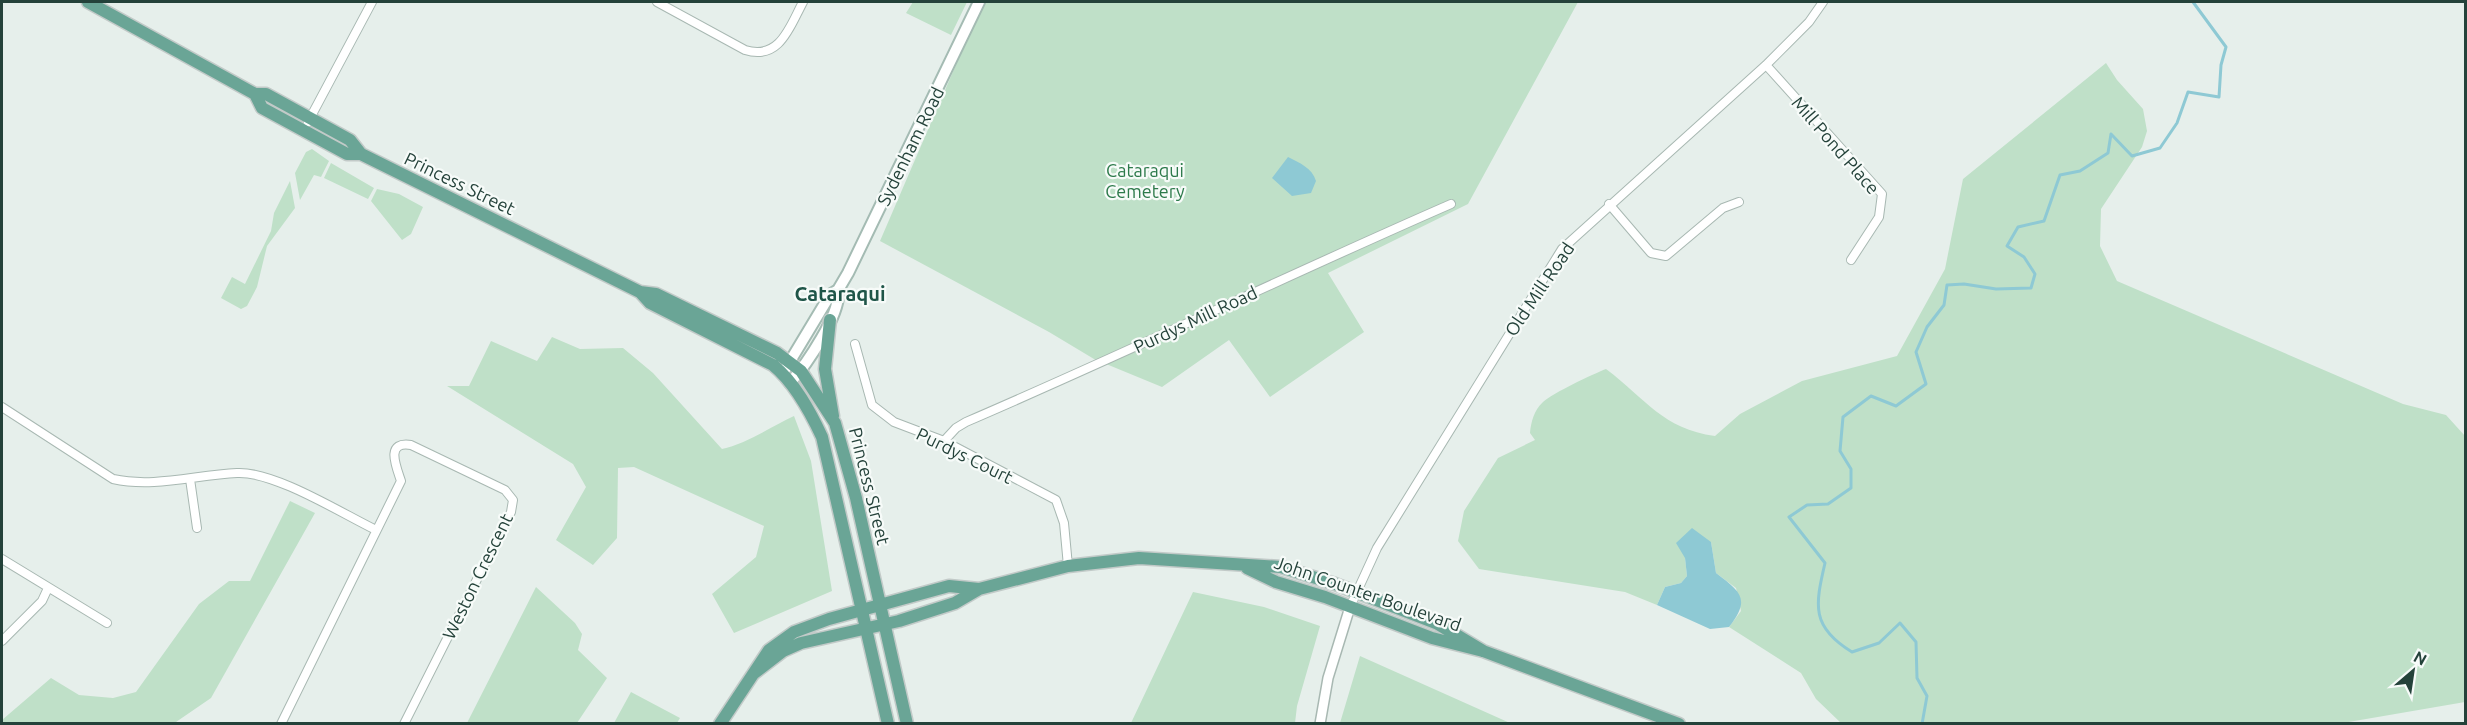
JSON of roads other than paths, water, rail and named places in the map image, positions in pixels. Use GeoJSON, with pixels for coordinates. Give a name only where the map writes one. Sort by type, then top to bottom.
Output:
{"type":"FeatureCollection","features":[{"type":"Feature","properties":{"kind":"main road","name":"Princess Street"},"geometry":{"type":"LineString","coordinates":[[88,2],[255,94],[266,94],[350,140],[361,154],[640,292],[656,294],[749,338],[801,371],[835,423],[856,498],[907,723]]}},
{"type":"Feature","properties":{"kind":"main road","name":"Sydenham Road"},"geometry":{"type":"LineString","coordinates":[[786,378],[790,362],[830,295],[838,290],[979,2]]}},
{"type":"Feature","properties":{"kind":"main road","name":"Princess Street"},"geometry":{"type":"LineString","coordinates":[[255,94],[262,108],[302,131],[347,154],[361,154]]}},
{"type":"Feature","properties":{"kind":"main road","name":"Sydenham Road"},"geometry":{"type":"LineString","coordinates":[[786,378],[801,371],[840,300],[838,290]]}},
{"type":"Feature","properties":{"kind":"main road","name":"Princess Street"},"geometry":{"type":"LineString","coordinates":[[640,292],[650,303],[773,365],[786,378],[813,417],[822,437],[888,723]]}},
{"type":"Feature","properties":{"kind":"main road"},"geometry":{"type":"LineString","coordinates":[[830,320],[825,369],[835,423]]}},
{"type":"Feature","properties":{"kind":"main road","name":"John Counter Boulevard"},"geometry":{"type":"LineString","coordinates":[[753,674],[783,651],[801,643],[885,624],[955,603],[979,589],[1068,566],[1139,558],[1281,567],[1356,592],[1438,624],[1483,651]]}},
{"type":"Feature","properties":{"kind":"main road","name":"John Counter Boulevard"},"geometry":{"type":"LineString","coordinates":[[1243,566],[1276,582],[1432,638],[1483,651],[1679,723]]}},
{"type":"Feature","properties":{"kind":"main road","name":"John Counter Boulevard"},"geometry":{"type":"LineString","coordinates":[[720,723],[769,650],[785,637],[812,624],[949,586],[979,589]]}},
{"type":"Feature","properties":{"kind":"street"},"geometry":{"type":"LineString","coordinates":[[302,131],[372,2]]}},
{"type":"Feature","properties":{"kind":"street"},"geometry":{"type":"LineString","coordinates":[[657,2],[746,50],[758,53],[770,50],[783,41],[803,2]]}},
{"type":"Feature","properties":{"kind":"street","name":"Old Mill Road"},"geometry":{"type":"LineString","coordinates":[[1350,607],[1383,539],[1557,256],[1609,204],[1766,65],[1809,22],[1823,2]]}},
{"type":"Feature","properties":{"kind":"street","name":"Mill Pond Place"},"geometry":{"type":"LineString","coordinates":[[1766,65],[1882,194],[1879,218],[1851,260]]}},
{"type":"Feature","properties":{"kind":"street"},"geometry":{"type":"LineString","coordinates":[[1609,204],[1651,253],[1666,256],[1723,208],[1739,202]]}},
{"type":"Feature","properties":{"kind":"street","name":"Purdys Mill Road"},"geometry":{"type":"LineString","coordinates":[[944,441],[956,428],[966,422],[1070,378],[1290,274],[1450,204]]}},
{"type":"Feature","properties":{"kind":"street","name":"Purdys Court"},"geometry":{"type":"LineString","coordinates":[[855,344],[873,405],[894,422],[944,441],[1056,500],[1064,523],[1068,566]]}},
{"type":"Feature","properties":{"kind":"street"},"geometry":{"type":"LineString","coordinates":[[2,407],[113,479],[131,483],[190,479],[237,472],[263,475],[376,530],[280,723]]}},
{"type":"Feature","properties":{"kind":"street","name":"Weston Crescent"},"geometry":{"type":"LineString","coordinates":[[376,530],[402,481],[393,455],[395,448],[403,444],[411,445],[505,490],[513,500],[511,512],[404,723]]}},
{"type":"Feature","properties":{"kind":"street"},"geometry":{"type":"LineString","coordinates":[[190,479],[197,528]]}},
{"type":"Feature","properties":{"kind":"street"},"geometry":{"type":"LineString","coordinates":[[2,559],[107,623]]}},
{"type":"Feature","properties":{"kind":"street"},"geometry":{"type":"LineString","coordinates":[[2,641],[42,601],[48,588]]}},
{"type":"Feature","properties":{"kind":"street"},"geometry":{"type":"LineString","coordinates":[[1320,723],[1328,678],[1350,607]]}},
{"type":"Feature","properties":{"kind":"water"},"geometry":{"type":"Polygon","coordinates":[[[1288,157],[1305,166],[1314,176],[1316,181],[1311,193],[1292,196],[1272,178],[1288,157]]]}},
{"type":"Feature","properties":{"kind":"water"},"geometry":{"type":"Polygon","coordinates":[[[1692,528],[1711,542],[1716,573],[1737,591],[1740,597],[1740,609],[1729,627],[1710,629],[1657,605],[1665,587],[1681,583],[1687,576],[1685,558],[1676,543],[1692,528]]]}},
{"type":"Feature","properties":{"kind":"waterway"},"geometry":{"type":"LineString","coordinates":[[1922,724],[1927,696],[1917,678],[1916,642],[1900,623],[1879,643],[1852,652],[1829,634],[1819,614],[1818,603],[1825,563],[1789,517],[1807,505],[1828,504],[1851,488],[1851,469],[1840,451],[1843,417],[1871,396],[1896,406],[1926,384],[1916,352],[1927,327],[1944,305],[1947,285],[1964,284],[1996,289],[2031,288],[2035,274],[2024,257],[2007,246],[2018,227],[2044,221],[2060,175],[2080,171],[2108,153],[2111,134],[2132,156],[2160,148],[2177,123],[2188,92],[2219,97],[2221,65],[2226,47],[2193,2]]}},
{"type":"Feature","properties":{"kind":"district","name":"Cataraqui"},"geometry":{"type":"Point","coordinates":[840,293]}},
{"type":"Feature","properties":{"kind":"park label","name":"Cataraqui Cemetery"},"geometry":{"type":"Point","coordinates":[1145,180]}}]}
